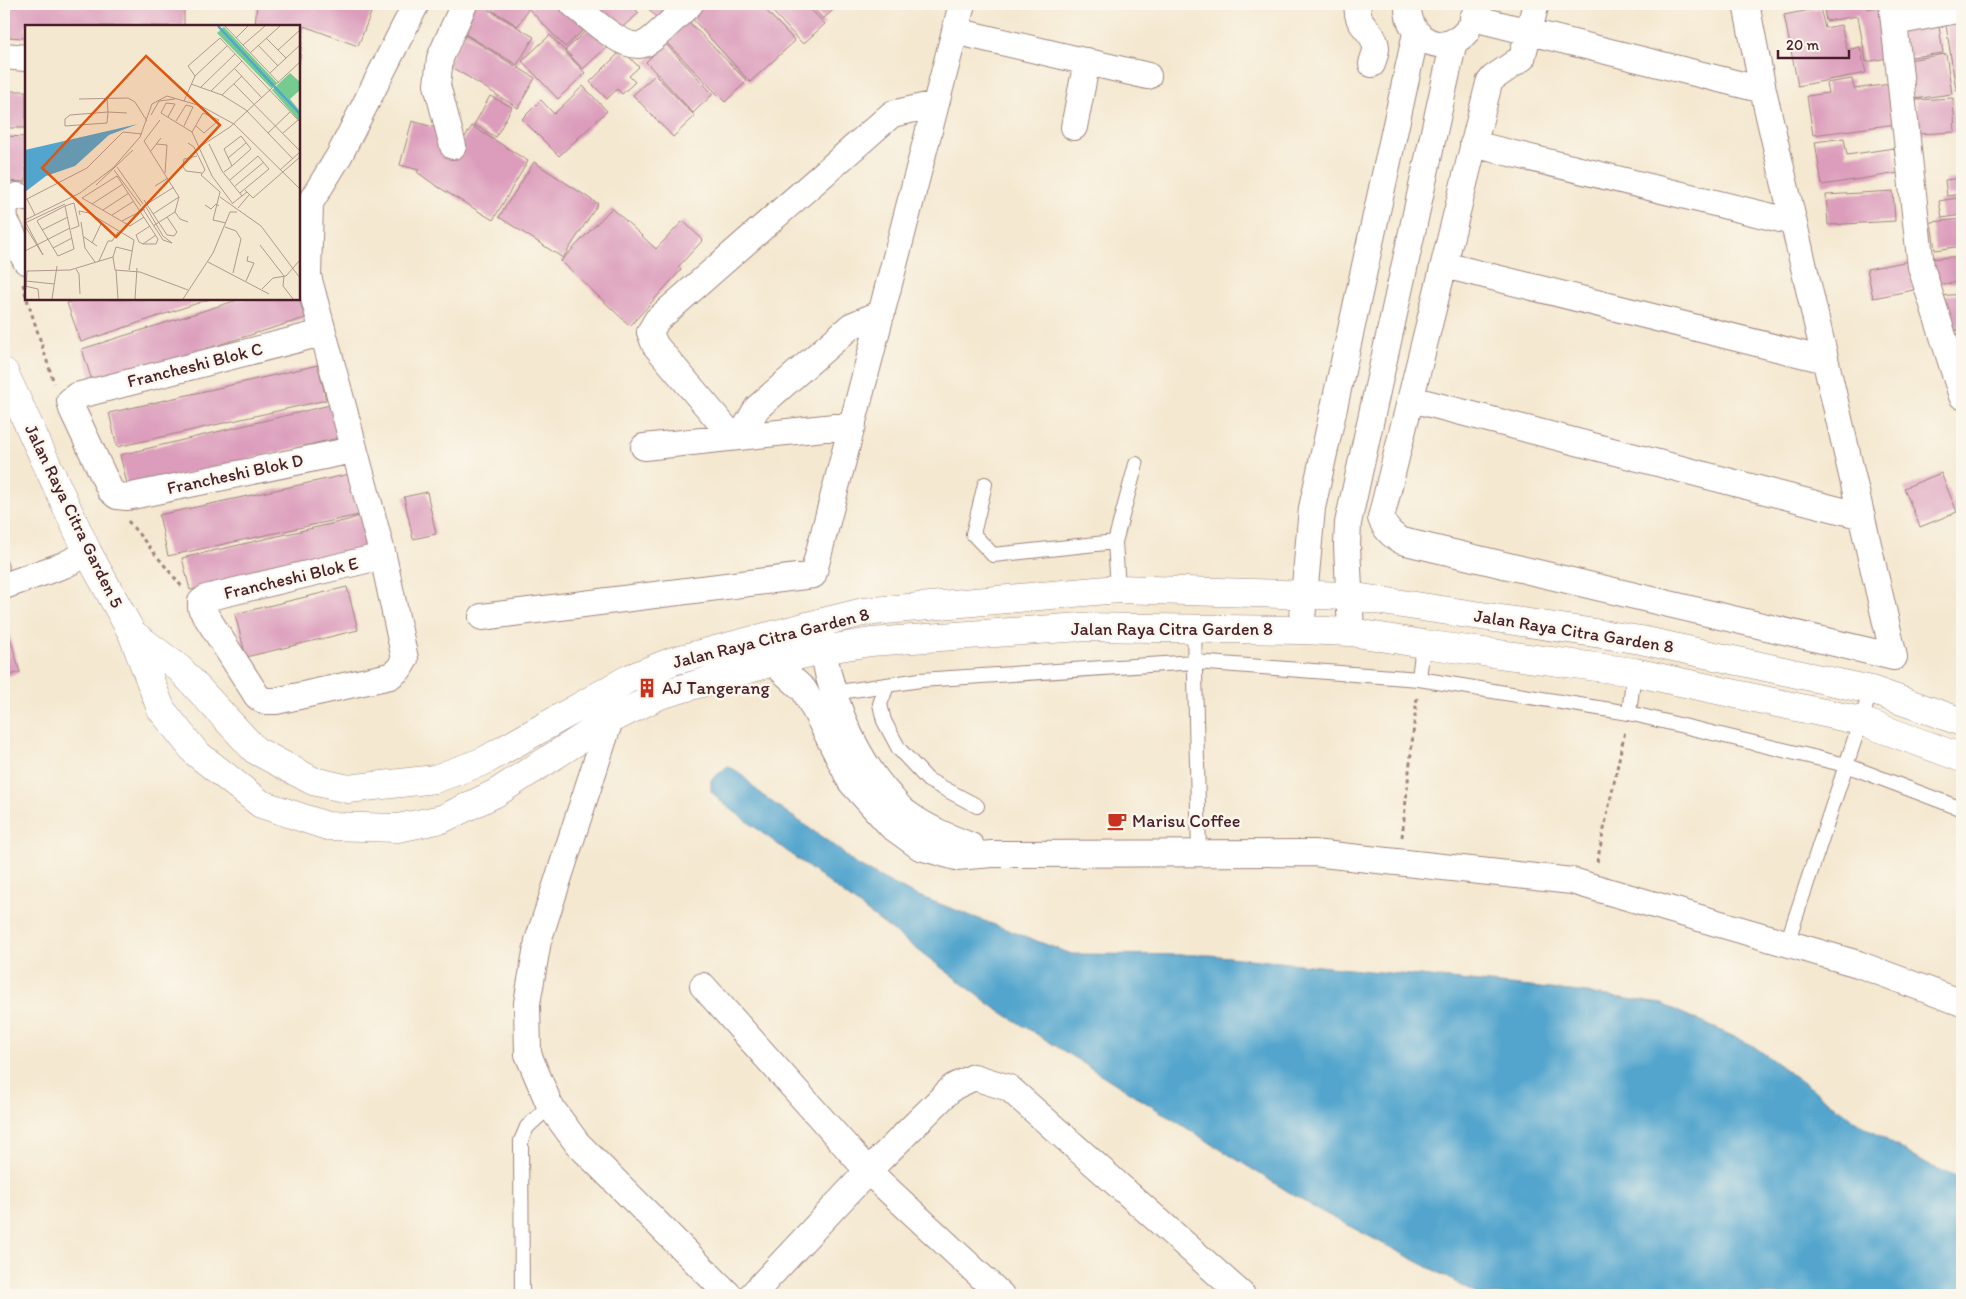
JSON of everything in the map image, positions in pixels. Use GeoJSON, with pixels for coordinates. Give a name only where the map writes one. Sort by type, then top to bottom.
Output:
{"type":"FeatureCollection","features":[{"type":"Feature","properties":{"kind":"street"},"geometry":{"type":"LineString","coordinates":[[201,602],[201,608],[257,696],[264,701],[276,701],[390,676],[405,659],[382,556],[308,276],[304,204],[339,156],[416,4]]}},
{"type":"Feature","properties":{"kind":"street"},"geometry":{"type":"LineString","coordinates":[[453,146],[437,85],[440,58],[464,4]]}},
{"type":"Feature","properties":{"kind":"street"},"geometry":{"type":"LineString","coordinates":[[572,4],[606,32],[629,44],[638,46],[647,42],[690,4]]}},
{"type":"Feature","properties":{"kind":"street"},"geometry":{"type":"LineString","coordinates":[[482,617],[813,575],[962,4]]}},
{"type":"Feature","properties":{"kind":"street"},"geometry":{"type":"LineString","coordinates":[[1358,4],[1357,11],[1361,24],[1372,35],[1376,48],[1372,64]]}},
{"type":"Feature","properties":{"kind":"street"},"geometry":{"type":"LineString","coordinates":[[1408,4],[1407,14],[1410,24],[1424,40],[1434,43],[1444,44],[1463,36],[1470,27],[1473,11],[1528,32],[1762,90]]}},
{"type":"Feature","properties":{"kind":"street"},"geometry":{"type":"LineString","coordinates":[[1534,4],[1535,7],[1522,58],[1493,78],[1489,83],[1381,518],[1387,530],[1394,538],[1402,541],[1894,657],[1762,90],[1746,4]]}},
{"type":"Feature","properties":{"kind":"street"},"geometry":{"type":"LineString","coordinates":[[1962,9],[1893,13],[1921,268],[1962,396]]}},
{"type":"Feature","properties":{"kind":"street"},"geometry":{"type":"LineString","coordinates":[[955,31],[1148,76]]}},
{"type":"Feature","properties":{"kind":"street"},"geometry":{"type":"LineString","coordinates":[[1301,630],[1312,508],[1416,33]]}},
{"type":"Feature","properties":{"kind":"street"},"geometry":{"type":"LineString","coordinates":[[1351,632],[1347,546],[1348,522],[1454,41]]}},
{"type":"Feature","properties":{"kind":"street"},"geometry":{"type":"LineString","coordinates":[[4,56],[25,58]]}},
{"type":"Feature","properties":{"kind":"street"},"geometry":{"type":"LineString","coordinates":[[1074,126],[1087,61]]}},
{"type":"Feature","properties":{"kind":"street"},"geometry":{"type":"LineString","coordinates":[[737,437],[655,345],[650,332],[658,320],[892,114],[936,104]]}},
{"type":"Feature","properties":{"kind":"street"},"geometry":{"type":"LineString","coordinates":[[1473,144],[1793,222]]}},
{"type":"Feature","properties":{"kind":"street"},"geometry":{"type":"LineString","coordinates":[[25,198],[17,196],[4,204],[5,220],[25,259]]}},
{"type":"Feature","properties":{"kind":"street"},"geometry":{"type":"LineString","coordinates":[[1444,265],[1825,360]]}},
{"type":"Feature","properties":{"kind":"street"},"geometry":{"type":"LineString","coordinates":[[737,437],[756,408],[851,326],[882,313]]}},
{"type":"Feature","properties":{"kind":"street","name":"Francheshi Blok C"},"geometry":{"type":"LineString","coordinates":[[70,402],[76,396],[322,333]]}},
{"type":"Feature","properties":{"kind":"street","name":"Jalan Raya Citra Garden 5"},"geometry":{"type":"LineString","coordinates":[[4,372],[88,553],[132,632]]}},
{"type":"Feature","properties":{"kind":"street"},"geometry":{"type":"LineString","coordinates":[[1411,399],[1862,516]]}},
{"type":"Feature","properties":{"kind":"street"},"geometry":{"type":"LineString","coordinates":[[70,402],[110,490],[117,496]]}},
{"type":"Feature","properties":{"kind":"street"},"geometry":{"type":"LineString","coordinates":[[644,447],[852,425]]}},
{"type":"Feature","properties":{"kind":"street","name":"Francheshi Blok D"},"geometry":{"type":"LineString","coordinates":[[117,496],[127,497],[353,450]]}},
{"type":"Feature","properties":{"kind":"street"},"geometry":{"type":"LineString","coordinates":[[4,586],[88,553]]}},
{"type":"Feature","properties":{"kind":"street","name":"Francheshi Blok E"},"geometry":{"type":"LineString","coordinates":[[201,602],[206,598],[382,556]]}},
{"type":"Feature","properties":{"kind":"street","name":"Jalan Raya Citra Garden 8"},"geometry":{"type":"LineString","coordinates":[[132,632],[180,669],[255,750],[313,781],[348,789],[435,779],[484,761],[628,679],[673,661],[819,622],[863,612],[1118,589],[1349,596],[1641,640],[1871,690],[1962,722]]}},
{"type":"Feature","properties":{"kind":"street"},"geometry":{"type":"LineString","coordinates":[[819,622],[822,650],[832,693],[842,719],[875,780],[904,812],[940,834],[992,854]]}},
{"type":"Feature","properties":{"kind":"street","name":"Jalan Raya Citra Garden 8"},"geometry":{"type":"LineString","coordinates":[[132,632],[161,709],[196,753],[261,804],[327,826],[398,828],[442,819],[496,793],[610,720],[660,695],[702,681],[773,662],[822,650],[871,642],[1081,627],[1351,632],[1423,644],[1634,672],[1861,721],[1962,758]]}},
{"type":"Feature","properties":{"kind":"street"},"geometry":{"type":"LineString","coordinates":[[773,662],[804,690],[851,782],[891,826],[920,847],[956,856],[992,854],[1313,853],[1572,881],[1858,964],[1962,1003]]}},
{"type":"Feature","properties":{"kind":"street"},"geometry":{"type":"LineString","coordinates":[[601,694],[610,720],[538,941],[527,1003],[528,1054],[550,1106],[577,1143],[729,1295]]}},
{"type":"Feature","properties":{"kind":"street"},"geometry":{"type":"LineString","coordinates":[[703,986],[868,1170],[1001,1295]]}},
{"type":"Feature","properties":{"kind":"street"},"geometry":{"type":"LineString","coordinates":[[752,1295],[868,1170],[953,1087],[974,1077],[1009,1088],[1242,1295]]}},
{"type":"Feature","properties":{"kind":"lane"},"geometry":{"type":"LineString","coordinates":[[1118,589],[1115,542],[1136,464]]}},
{"type":"Feature","properties":{"kind":"lane"},"geometry":{"type":"LineString","coordinates":[[985,484],[973,534],[993,554],[1115,542]]}},
{"type":"Feature","properties":{"kind":"lane"},"geometry":{"type":"LineString","coordinates":[[1194,628],[1199,854]]}},
{"type":"Feature","properties":{"kind":"lane"},"geometry":{"type":"LineString","coordinates":[[1418,679],[1423,644]]}},
{"type":"Feature","properties":{"kind":"lane"},"geometry":{"type":"LineString","coordinates":[[832,693],[920,680],[1195,662],[1418,679],[1629,713],[1846,765],[1962,808]]}},
{"type":"Feature","properties":{"kind":"lane"},"geometry":{"type":"LineString","coordinates":[[1629,713],[1634,672]]}},
{"type":"Feature","properties":{"kind":"lane"},"geometry":{"type":"LineString","coordinates":[[887,686],[880,704],[884,721],[899,749],[928,780],[977,806]]}},
{"type":"Feature","properties":{"kind":"lane"},"geometry":{"type":"LineString","coordinates":[[1787,943],[1871,690]]}},
{"type":"Feature","properties":{"kind":"lane"},"geometry":{"type":"LineString","coordinates":[[522,1295],[521,1141],[527,1127],[550,1106]]}},
{"type":"Feature","properties":{"kind":"path"},"geometry":{"type":"LineString","coordinates":[[27,300],[57,391],[70,402]]}},
{"type":"Feature","properties":{"kind":"path"},"geometry":{"type":"LineString","coordinates":[[117,496],[117,507],[184,590],[201,602]]}},
{"type":"Feature","properties":{"kind":"path"},"geometry":{"type":"LineString","coordinates":[[1400,862],[1418,679]]}},
{"type":"Feature","properties":{"kind":"path"},"geometry":{"type":"LineString","coordinates":[[1592,887],[1629,713]]}},
{"type":"Feature","properties":{"kind":"water"},"geometry":{"type":"Polygon","coordinates":[[[728,766],[740,773],[762,795],[836,847],[855,864],[911,893],[1071,954],[1209,955],[1580,992],[1662,1004],[1752,1045],[1857,1122],[1928,1165],[1962,1178],[1962,1295],[1478,1295],[1311,1206],[995,1008],[719,800],[711,791],[711,780],[728,766]]]}},
{"type":"Feature","properties":{"kind":"building"},"geometry":{"type":"Polygon","coordinates":[[[4,4],[184,6],[184,25],[25,25],[25,38],[4,37],[4,4]]]}},
{"type":"Feature","properties":{"kind":"building"},"geometry":{"type":"Polygon","coordinates":[[[257,4],[347,4],[371,13],[358,46],[304,26],[300,56],[300,25],[255,25],[257,4]]]}},
{"type":"Feature","properties":{"kind":"building"},"geometry":{"type":"Polygon","coordinates":[[[465,4],[493,4],[489,10],[534,37],[517,65],[457,29],[465,4]]]}},
{"type":"Feature","properties":{"kind":"building"},"geometry":{"type":"Polygon","coordinates":[[[496,4],[531,4],[518,26],[492,10],[496,4]]]}},
{"type":"Feature","properties":{"kind":"building"},"geometry":{"type":"Polygon","coordinates":[[[535,4],[568,4],[588,26],[565,47],[529,9],[535,4]]]}},
{"type":"Feature","properties":{"kind":"building"},"geometry":{"type":"Polygon","coordinates":[[[602,4],[630,4],[639,13],[613,35],[592,14],[602,4]]]}},
{"type":"Feature","properties":{"kind":"building"},"geometry":{"type":"Polygon","coordinates":[[[644,4],[672,4],[659,20],[644,4]]]}},
{"type":"Feature","properties":{"kind":"building"},"geometry":{"type":"Polygon","coordinates":[[[697,4],[760,4],[795,41],[750,82],[687,13],[697,4]]]}},
{"type":"Feature","properties":{"kind":"building"},"geometry":{"type":"Polygon","coordinates":[[[763,4],[776,4],[769,11],[763,4]]]}},
{"type":"Feature","properties":{"kind":"building"},"geometry":{"type":"Polygon","coordinates":[[[782,4],[805,4],[825,24],[803,44],[773,12],[782,4]]]}},
{"type":"Feature","properties":{"kind":"building"},"geometry":{"type":"Polygon","coordinates":[[[809,4],[840,4],[823,19],[809,4]]]}},
{"type":"Feature","properties":{"kind":"building"},"geometry":{"type":"Polygon","coordinates":[[[1776,4],[1791,4],[1778,8],[1776,4]]]}},
{"type":"Feature","properties":{"kind":"building"},"geometry":{"type":"Polygon","coordinates":[[[1823,4],[1867,4],[1868,9],[1884,6],[1893,57],[1866,62],[1858,16],[1826,21],[1823,4]]]}},
{"type":"Feature","properties":{"kind":"building"},"geometry":{"type":"Polygon","coordinates":[[[1820,8],[1825,28],[1841,25],[1847,50],[1860,47],[1866,73],[1798,86],[1784,15],[1820,8]]]}},
{"type":"Feature","properties":{"kind":"building"},"geometry":{"type":"Polygon","coordinates":[[[683,16],[747,81],[725,102],[661,37],[683,16]]]}},
{"type":"Feature","properties":{"kind":"building"},"geometry":{"type":"Polygon","coordinates":[[[1962,17],[1962,89],[1956,90],[1945,19],[1962,17]]]}},
{"type":"Feature","properties":{"kind":"building"},"geometry":{"type":"Polygon","coordinates":[[[1938,20],[1943,53],[1904,58],[1900,25],[1938,20]]]}},
{"type":"Feature","properties":{"kind":"building"},"geometry":{"type":"Polygon","coordinates":[[[590,27],[608,46],[583,69],[565,50],[590,27]]]}},
{"type":"Feature","properties":{"kind":"building"},"geometry":{"type":"Polygon","coordinates":[[[465,35],[535,78],[518,108],[447,64],[465,35]]]}},
{"type":"Feature","properties":{"kind":"building"},"geometry":{"type":"Polygon","coordinates":[[[550,35],[585,73],[558,99],[522,61],[550,35]]]}},
{"type":"Feature","properties":{"kind":"building"},"geometry":{"type":"Polygon","coordinates":[[[665,43],[713,94],[693,113],[646,62],[665,43]]]}},
{"type":"Feature","properties":{"kind":"building"},"geometry":{"type":"Polygon","coordinates":[[[622,50],[639,67],[629,76],[635,82],[622,94],[617,89],[607,99],[590,82],[622,50]]]}},
{"type":"Feature","properties":{"kind":"building"},"geometry":{"type":"Polygon","coordinates":[[[1946,54],[1952,94],[1914,99],[1908,60],[1946,54]]]}},
{"type":"Feature","properties":{"kind":"building"},"geometry":{"type":"Polygon","coordinates":[[[655,75],[695,116],[673,137],[633,95],[655,75]]]}},
{"type":"Feature","properties":{"kind":"building"},"geometry":{"type":"Polygon","coordinates":[[[1852,79],[1854,89],[1890,84],[1896,124],[1813,135],[1807,96],[1828,93],[1826,83],[1852,79]]]}},
{"type":"Feature","properties":{"kind":"building"},"geometry":{"type":"Polygon","coordinates":[[[583,86],[607,111],[559,156],[522,119],[541,100],[554,114],[583,86]]]}},
{"type":"Feature","properties":{"kind":"building"},"geometry":{"type":"Polygon","coordinates":[[[4,91],[25,91],[25,128],[4,128],[4,91]]]}},
{"type":"Feature","properties":{"kind":"building"},"geometry":{"type":"Polygon","coordinates":[[[490,96],[512,107],[496,137],[474,125],[490,96]]]}},
{"type":"Feature","properties":{"kind":"building"},"geometry":{"type":"Polygon","coordinates":[[[1953,98],[1955,132],[1918,134],[1916,100],[1953,98]]]}},
{"type":"Feature","properties":{"kind":"building"},"geometry":{"type":"Polygon","coordinates":[[[412,121],[443,130],[439,145],[454,154],[472,126],[528,161],[493,220],[435,185],[417,172],[419,170],[400,165],[412,121]]]}},
{"type":"Feature","properties":{"kind":"building"},"geometry":{"type":"Polygon","coordinates":[[[4,136],[25,137],[25,182],[4,181],[4,136]]]}},
{"type":"Feature","properties":{"kind":"building"},"geometry":{"type":"Polygon","coordinates":[[[1844,138],[1847,155],[1894,148],[1899,173],[1822,185],[1815,142],[1844,138]]]}},
{"type":"Feature","properties":{"kind":"building"},"geometry":{"type":"Polygon","coordinates":[[[534,162],[598,204],[563,258],[499,217],[534,162]]]}},
{"type":"Feature","properties":{"kind":"building"},"geometry":{"type":"Polygon","coordinates":[[[1962,178],[1962,194],[1947,196],[1945,180],[1962,178]]]}},
{"type":"Feature","properties":{"kind":"building"},"geometry":{"type":"Polygon","coordinates":[[[1893,191],[1895,221],[1828,225],[1826,195],[1893,191]]]}},
{"type":"Feature","properties":{"kind":"building"},"geometry":{"type":"Polygon","coordinates":[[[1962,197],[1962,215],[1942,218],[1939,201],[1962,197]]]}},
{"type":"Feature","properties":{"kind":"building"},"geometry":{"type":"Polygon","coordinates":[[[612,208],[656,249],[683,221],[703,240],[678,267],[681,270],[630,326],[561,261],[612,208]]]}},
{"type":"Feature","properties":{"kind":"building"},"geometry":{"type":"Polygon","coordinates":[[[1962,219],[1962,246],[1935,250],[1931,222],[1962,219]]]}},
{"type":"Feature","properties":{"kind":"building"},"geometry":{"type":"Polygon","coordinates":[[[1962,256],[1962,282],[1931,285],[1928,259],[1962,256]]]}},
{"type":"Feature","properties":{"kind":"building"},"geometry":{"type":"Polygon","coordinates":[[[1909,261],[1914,290],[1873,298],[1867,269],[1909,261]]]}},
{"type":"Feature","properties":{"kind":"building"},"geometry":{"type":"Polygon","coordinates":[[[1962,294],[1962,330],[1942,331],[1940,296],[1962,294]]]}},
{"type":"Feature","properties":{"kind":"building"},"geometry":{"type":"Polygon","coordinates":[[[76,300],[207,300],[81,342],[67,303],[76,300]]]}},
{"type":"Feature","properties":{"kind":"building"},"geometry":{"type":"Polygon","coordinates":[[[238,300],[299,300],[305,318],[93,384],[82,349],[238,300]]]}},
{"type":"Feature","properties":{"kind":"building"},"geometry":{"type":"Polygon","coordinates":[[[318,365],[326,400],[117,447],[109,413],[318,365]]]}},
{"type":"Feature","properties":{"kind":"building"},"geometry":{"type":"Polygon","coordinates":[[[330,405],[338,438],[128,488],[120,455],[330,405]]]}},
{"type":"Feature","properties":{"kind":"building"},"geometry":{"type":"Polygon","coordinates":[[[1941,473],[1957,512],[1920,527],[1904,488],[1941,473]]]}},
{"type":"Feature","properties":{"kind":"building"},"geometry":{"type":"Polygon","coordinates":[[[350,474],[359,515],[168,556],[159,515],[350,474]]]}},
{"type":"Feature","properties":{"kind":"building"},"geometry":{"type":"Polygon","coordinates":[[[427,492],[436,534],[413,539],[404,497],[427,492]]]}},
{"type":"Feature","properties":{"kind":"building"},"geometry":{"type":"Polygon","coordinates":[[[361,515],[368,547],[190,590],[182,558],[348,520],[361,515]]]}},
{"type":"Feature","properties":{"kind":"building"},"geometry":{"type":"Polygon","coordinates":[[[4,555],[11,572],[4,575],[4,555]]]}},
{"type":"Feature","properties":{"kind":"building"},"geometry":{"type":"Polygon","coordinates":[[[347,587],[358,630],[246,657],[235,614],[347,587]]]}},
{"type":"Feature","properties":{"kind":"building"},"geometry":{"type":"Polygon","coordinates":[[[4,616],[20,672],[4,677],[4,616]]]}},
{"type":"Feature","properties":{"kind":"place","name":"AJ Tangerang"},"geometry":{"type":"Point","coordinates":[647,688]}},
{"type":"Feature","properties":{"kind":"place","name":"Marisu Coffee"},"geometry":{"type":"Point","coordinates":[1117,821]}}]}
